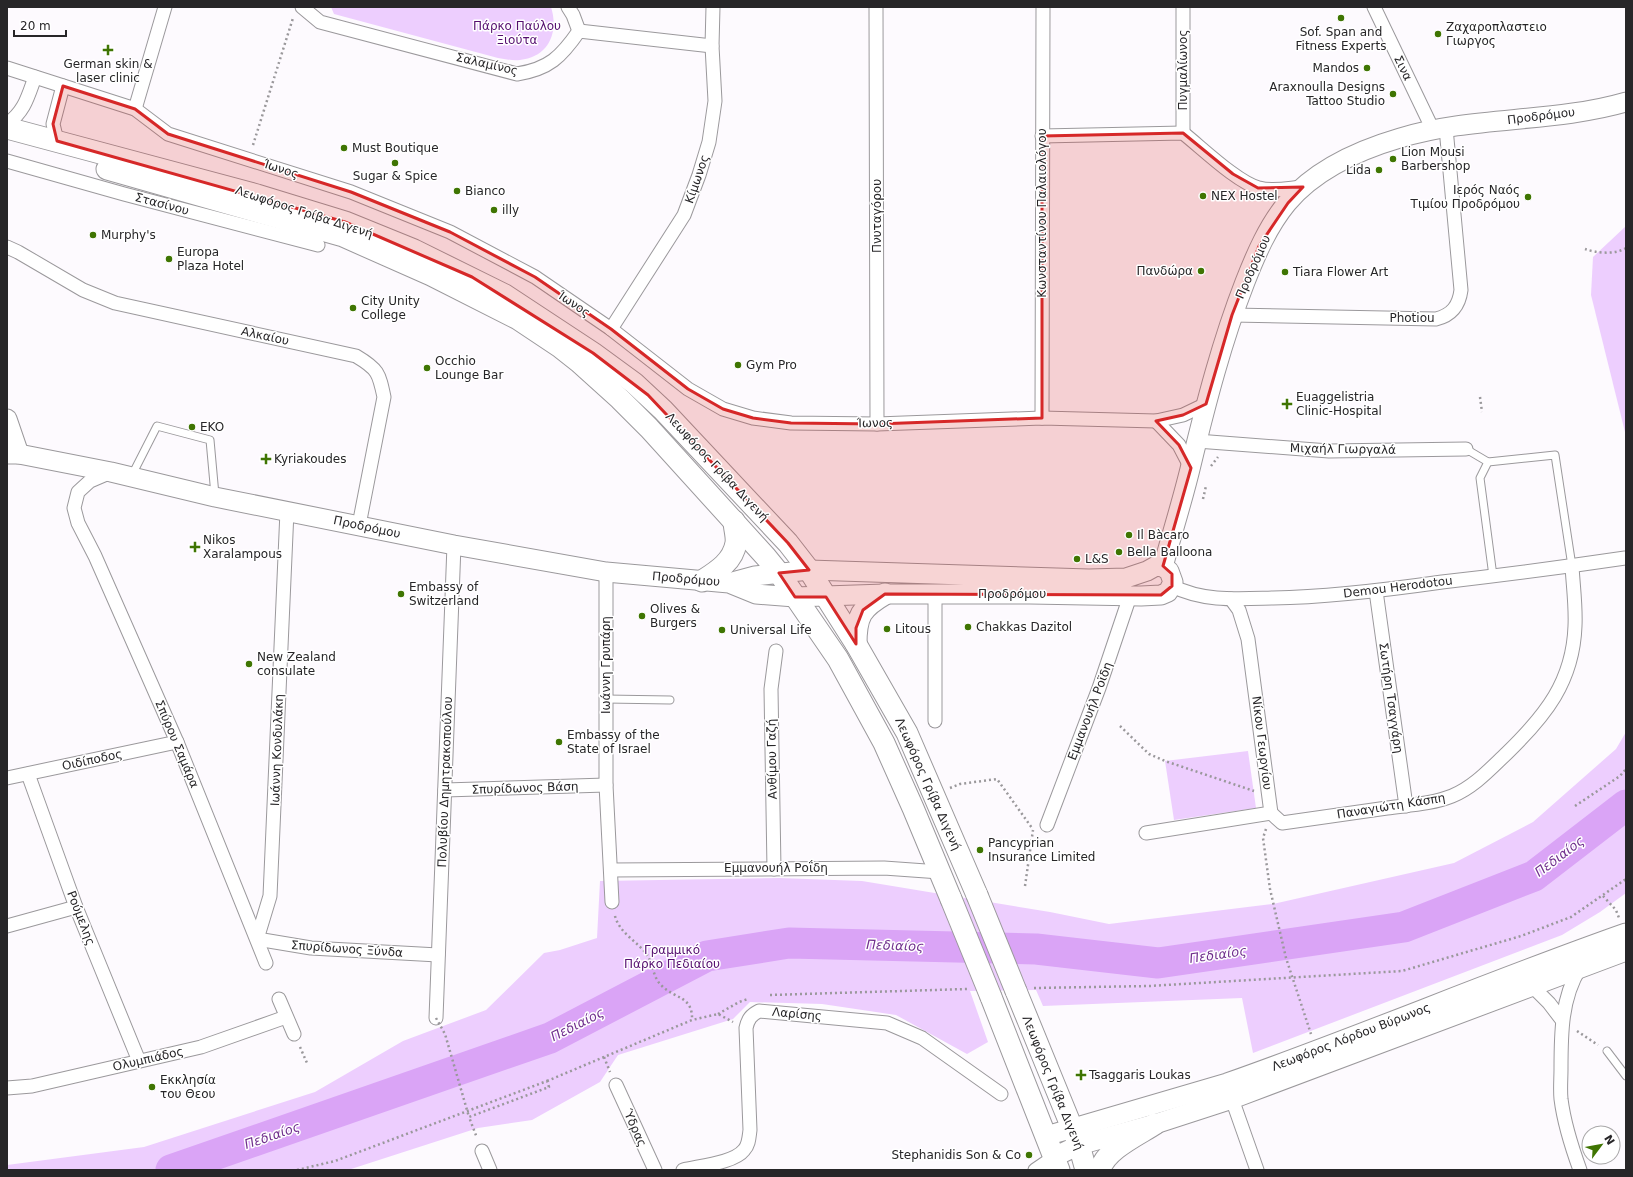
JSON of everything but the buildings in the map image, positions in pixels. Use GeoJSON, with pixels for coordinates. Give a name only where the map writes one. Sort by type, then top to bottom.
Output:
{"type":"FeatureCollection","features":[{"type":"Feature","properties":{"kind":"main road","name":"Προδρόμου"},"geometry":{"type":"LineString","coordinates":[[1153,595],[1147,590],[1143,583],[1144,575],[1155,569],[1191,468],[1206,404],[1232,315],[1259,246],[1288,203],[1303,187],[1325,171],[1347,159],[1400,138],[1440,129],[1579,112],[1626,102]]}},
{"type":"Feature","properties":{"kind":"main road","name":"Λεωφόρος Γρίβα Διγενή"},"geometry":{"type":"LineString","coordinates":[[7,128],[236,189],[345,222],[414,250],[505,295],[593,353],[648,395],[788,543],[809,570],[856,644],[906,733],[977,895],[1022,989],[1086,1170]]}},
{"type":"Feature","properties":{"kind":"main road","name":"Λεωφόρος Γρίβα Διγενή"},"geometry":{"type":"LineString","coordinates":[[7,138],[115,171],[343,236],[430,275],[518,319],[560,347],[600,380],[649,428],[779,572],[838,659],[884,743],[940,872],[1057,1164]]}},
{"type":"Feature","properties":{"kind":"main road"},"geometry":{"type":"LineString","coordinates":[[7,419],[13,454]]}},
{"type":"Feature","properties":{"kind":"main road","name":"Προδρόμου"},"geometry":{"type":"LineString","coordinates":[[13,454],[110,472],[215,497],[454,545],[606,572],[729,583],[756,594],[795,597],[885,594],[1130,596],[1164,594],[1172,586]]}},
{"type":"Feature","properties":{"kind":"main road"},"geometry":{"type":"LineString","coordinates":[[702,581],[721,569],[734,552],[736,542],[734,521]]}},
{"type":"Feature","properties":{"kind":"main road","name":"Προδρόμου"},"geometry":{"type":"LineString","coordinates":[[729,583],[779,572],[809,570],[1089,579],[1126,578],[1155,569]]}},
{"type":"Feature","properties":{"kind":"main road"},"geometry":{"type":"LineString","coordinates":[[1155,569],[1172,574],[1172,586]]}},
{"type":"Feature","properties":{"kind":"main road"},"geometry":{"type":"LineString","coordinates":[[856,644],[856,628],[858,618],[870,602],[885,594]]}},
{"type":"Feature","properties":{"kind":"main road","name":"Λεωφόρος Λόρδου Βύρωνος"},"geometry":{"type":"LineString","coordinates":[[1075,1137],[1317,1051],[1551,960],[1626,933]]}},
{"type":"Feature","properties":{"kind":"main road","name":"Λεωφόρος Λόρδου Βύρωνος"},"geometry":{"type":"LineString","coordinates":[[1075,1137],[1155,1124],[1232,1099],[1626,951]]}},
{"type":"Feature","properties":{"kind":"main road"},"geometry":{"type":"LineString","coordinates":[[1100,1170],[1101,1165],[1109,1155],[1155,1124]]}},
{"type":"Feature","properties":{"kind":"main road"},"geometry":{"type":"LineString","coordinates":[[1046,1136],[1075,1137]]}},
{"type":"Feature","properties":{"kind":"main road"},"geometry":{"type":"LineString","coordinates":[[1057,1164],[1075,1137]]}},
{"type":"Feature","properties":{"kind":"street"},"geometry":{"type":"LineString","coordinates":[[135,109],[165,7]]}},
{"type":"Feature","properties":{"kind":"street"},"geometry":{"type":"LineString","coordinates":[[568,7],[573,14],[579,31],[712,46]]}},
{"type":"Feature","properties":{"kind":"street","name":"Κίμωνος"},"geometry":{"type":"LineString","coordinates":[[611,329],[684,215],[699,175],[709,142],[715,101],[712,46],[713,7]]}},
{"type":"Feature","properties":{"kind":"street","name":"Πνυταγόρου"},"geometry":{"type":"LineString","coordinates":[[876,7],[877,424]]}},
{"type":"Feature","properties":{"kind":"street","name":"Κωνσταντίνου Παλαιολόγου"},"geometry":{"type":"LineString","coordinates":[[1042,418],[1043,7]]}},
{"type":"Feature","properties":{"kind":"street","name":"Πυγμαλίωνος"},"geometry":{"type":"LineString","coordinates":[[1183,7],[1184,133]]}},
{"type":"Feature","properties":{"kind":"street","name":"Σινα"},"geometry":{"type":"LineString","coordinates":[[1374,7],[1440,129]]}},
{"type":"Feature","properties":{"kind":"street","name":"Σαλαμίνος"},"geometry":{"type":"LineString","coordinates":[[303,8],[320,22],[517,74],[534,71],[547,65],[559,56],[579,31]]}},
{"type":"Feature","properties":{"kind":"street","name":"Ίωνος"},"geometry":{"type":"LineString","coordinates":[[7,68],[135,109],[168,134],[351,192],[450,232],[535,277],[611,329],[688,389],[722,409],[753,418],[792,423],[877,424],[1042,418],[1156,421],[1183,415],[1206,404]]}},
{"type":"Feature","properties":{"kind":"street"},"geometry":{"type":"LineString","coordinates":[[7,124],[19,114],[25,105],[35,77]]}},
{"type":"Feature","properties":{"kind":"street"},"geometry":{"type":"LineString","coordinates":[[57,141],[53,124],[63,86]]}},
{"type":"Feature","properties":{"kind":"street","name":"Photiou"},"geometry":{"type":"LineString","coordinates":[[1232,315],[1436,319],[1445,317],[1453,311],[1458,306],[1461,290],[1440,129]]}},
{"type":"Feature","properties":{"kind":"street"},"geometry":{"type":"LineString","coordinates":[[1042,136],[1184,133],[1233,174],[1258,188],[1275,190],[1303,187]]}},
{"type":"Feature","properties":{"kind":"street","name":"Στασίνου"},"geometry":{"type":"LineString","coordinates":[[7,161],[124,194],[318,245]]}},
{"type":"Feature","properties":{"kind":"street","name":"Αλκαίου"},"geometry":{"type":"LineString","coordinates":[[7,247],[83,290],[115,303],[356,356],[371,365],[376,370],[380,380],[384,398],[359,525]]}},
{"type":"Feature","properties":{"kind":"street"},"geometry":{"type":"LineString","coordinates":[[1156,421],[1179,445],[1191,468]]}},
{"type":"Feature","properties":{"kind":"street","name":"Μιχαήλ Γιωργαλά"},"geometry":{"type":"LineString","coordinates":[[1197,441],[1329,451],[1466,449]]}},
{"type":"Feature","properties":{"kind":"street","name":"Σπύρου Σαμάρα"},"geometry":{"type":"LineString","coordinates":[[110,472],[90,481],[78,492],[74,508],[78,523],[95,556],[177,742],[266,963]]}},
{"type":"Feature","properties":{"kind":"street","name":"Ιωάννη Κονδυλάκη"},"geometry":{"type":"LineString","coordinates":[[257,939],[270,896],[287,512]]}},
{"type":"Feature","properties":{"kind":"street","name":"Πολυβίου Δημητρακοπούλου"},"geometry":{"type":"LineString","coordinates":[[436,1018],[454,545]]}},
{"type":"Feature","properties":{"kind":"street","name":"Demou Herodotou"},"geometry":{"type":"LineString","coordinates":[[1172,586],[1184,592],[1205,597],[1231,599],[1302,597],[1376,591],[1625,558]]}},
{"type":"Feature","properties":{"kind":"street","name":"Παναγιώτη Κάσπη"},"geometry":{"type":"LineString","coordinates":[[1271,813],[1282,823],[1406,806],[1438,800],[1466,789],[1489,770],[1529,731],[1558,693],[1567,674],[1573,650],[1576,626],[1572,566]]}},
{"type":"Feature","properties":{"kind":"street","name":"Ιωάννη Γρυπάρη"},"geometry":{"type":"LineString","coordinates":[[606,572],[606,785],[612,902]]}},
{"type":"Feature","properties":{"kind":"street","name":"Σωτήρη Τσαγγάρη"},"geometry":{"type":"LineString","coordinates":[[1376,591],[1406,806]]}},
{"type":"Feature","properties":{"kind":"street"},"geometry":{"type":"LineString","coordinates":[[935,594],[935,721]]}},
{"type":"Feature","properties":{"kind":"street","name":"Εμμανουήλ Ροϊδη"},"geometry":{"type":"LineString","coordinates":[[1047,825],[1099,688],[1130,596]]}},
{"type":"Feature","properties":{"kind":"street","name":"Νίκου Γεωργίου"},"geometry":{"type":"LineString","coordinates":[[1231,599],[1239,610],[1248,639],[1271,813]]}},
{"type":"Feature","properties":{"kind":"street","name":"Ανθίμου Γαζή"},"geometry":{"type":"LineString","coordinates":[[774,869],[771,689],[776,651]]}},
{"type":"Feature","properties":{"kind":"street","name":"Οιδίποδος"},"geometry":{"type":"LineString","coordinates":[[7,778],[177,742]]}},
{"type":"Feature","properties":{"kind":"street","name":"Ρούμελης"},"geometry":{"type":"LineString","coordinates":[[28,774],[76,907],[139,1061]]}},
{"type":"Feature","properties":{"kind":"street","name":"Σπυρίδωνος Βάση"},"geometry":{"type":"LineString","coordinates":[[445,790],[606,785]]}},
{"type":"Feature","properties":{"kind":"street"},"geometry":{"type":"LineString","coordinates":[[1146,833],[1271,813]]}},
{"type":"Feature","properties":{"kind":"street","name":"Εμμανουήλ Ροΐδη"},"geometry":{"type":"LineString","coordinates":[[611,870],[884,868],[940,872]]}},
{"type":"Feature","properties":{"kind":"street"},"geometry":{"type":"LineString","coordinates":[[7,926],[76,907]]}},
{"type":"Feature","properties":{"kind":"street","name":"Σπυρίδωνος Ξύνδα"},"geometry":{"type":"LineString","coordinates":[[257,939],[311,948],[438,955]]}},
{"type":"Feature","properties":{"kind":"street"},"geometry":{"type":"LineString","coordinates":[[1580,968],[1572,982],[1562,1020],[1561,1099],[1568,1131],[1580,1170]]}},
{"type":"Feature","properties":{"kind":"street"},"geometry":{"type":"LineString","coordinates":[[1533,987],[1549,1003],[1562,1020]]}},
{"type":"Feature","properties":{"kind":"street"},"geometry":{"type":"LineString","coordinates":[[279,999],[294,1034]]}},
{"type":"Feature","properties":{"kind":"street","name":"Λαρίσης"},"geometry":{"type":"LineString","coordinates":[[746,1028],[748,1020],[752,1015],[766,1011],[887,1023],[922,1038],[1001,1094]]}},
{"type":"Feature","properties":{"kind":"street","name":"Ολυμπιάδος"},"geometry":{"type":"LineString","coordinates":[[7,1088],[32,1086],[201,1047],[286,1017]]}},
{"type":"Feature","properties":{"kind":"street"},"geometry":{"type":"LineString","coordinates":[[683,1170],[734,1158],[745,1149],[750,1130],[746,1028]]}},
{"type":"Feature","properties":{"kind":"street","name":"Ύδρας"},"geometry":{"type":"LineString","coordinates":[[616,1085],[654,1170]]}},
{"type":"Feature","properties":{"kind":"street"},"geometry":{"type":"LineString","coordinates":[[1232,1099],[1257,1170]]}},
{"type":"Feature","properties":{"kind":"street"},"geometry":{"type":"LineString","coordinates":[[482,1151],[490,1170]]}},
{"type":"Feature","properties":{"kind":"street"},"geometry":{"type":"LineString","coordinates":[[1036,1170],[1057,1164]]}},
{"type":"Feature","properties":{"kind":"lane"},"geometry":{"type":"LineString","coordinates":[[131,477],[157,426],[210,440],[215,497]]}},
{"type":"Feature","properties":{"kind":"lane"},"geometry":{"type":"LineString","coordinates":[[1466,449],[1488,462],[1555,455],[1572,566]]}},
{"type":"Feature","properties":{"kind":"lane"},"geometry":{"type":"LineString","coordinates":[[1488,462],[1480,478],[1494,576]]}},
{"type":"Feature","properties":{"kind":"lane"},"geometry":{"type":"LineString","coordinates":[[606,699],[670,700]]}},
{"type":"Feature","properties":{"kind":"lane"},"geometry":{"type":"LineString","coordinates":[[1607,1052],[1626,1076]]}},
{"type":"Feature","properties":{"kind":"path"},"geometry":{"type":"LineString","coordinates":[[248,159],[292,19],[303,8]]}},
{"type":"Feature","properties":{"kind":"path"},"geometry":{"type":"LineString","coordinates":[[1585,249],[1592,251],[1620,252],[1626,248]]}},
{"type":"Feature","properties":{"kind":"path"},"geometry":{"type":"LineString","coordinates":[[1480,397],[1482,412]]}},
{"type":"Feature","properties":{"kind":"path"},"geometry":{"type":"LineString","coordinates":[[1209,472],[1211,465],[1216,458],[1220,456]]}},
{"type":"Feature","properties":{"kind":"path"},"geometry":{"type":"LineString","coordinates":[[1203,499],[1206,485]]}},
{"type":"Feature","properties":{"kind":"path"},"geometry":{"type":"LineString","coordinates":[[1120,726],[1148,754],[1164,761],[1254,791],[1268,789]]}},
{"type":"Feature","properties":{"kind":"path"},"geometry":{"type":"LineString","coordinates":[[1575,806],[1620,776],[1626,769]]}},
{"type":"Feature","properties":{"kind":"path"},"geometry":{"type":"LineString","coordinates":[[960,784],[998,779],[1033,830],[1025,886]]}},
{"type":"Feature","properties":{"kind":"path"},"geometry":{"type":"LineString","coordinates":[[1271,813],[1263,838],[1270,889],[1286,958],[1317,1051]]}},
{"type":"Feature","properties":{"kind":"path"},"geometry":{"type":"LineString","coordinates":[[1033,830],[1047,825]]}},
{"type":"Feature","properties":{"kind":"path"},"geometry":{"type":"LineString","coordinates":[[1022,989],[1149,986],[1402,971],[1521,936],[1571,916],[1603,896],[1626,879]]}},
{"type":"Feature","properties":{"kind":"path"},"geometry":{"type":"LineString","coordinates":[[1603,896],[1616,910]]}},
{"type":"Feature","properties":{"kind":"path"},"geometry":{"type":"LineString","coordinates":[[612,902],[617,922],[626,934],[644,951],[661,986],[681,997],[687,1003],[692,1013],[692,1020]]}},
{"type":"Feature","properties":{"kind":"path"},"geometry":{"type":"LineString","coordinates":[[769,995],[960,989]]}},
{"type":"Feature","properties":{"kind":"path"},"geometry":{"type":"LineString","coordinates":[[297,1170],[335,1161],[396,1139],[547,1081],[692,1020],[718,1014],[739,1002],[753,998]]}},
{"type":"Feature","properties":{"kind":"path"},"geometry":{"type":"LineString","coordinates":[[718,1014],[746,1028]]}},
{"type":"Feature","properties":{"kind":"path"},"geometry":{"type":"LineString","coordinates":[[436,1018],[445,1034],[469,1116],[482,1151]]}},
{"type":"Feature","properties":{"kind":"path"},"geometry":{"type":"LineString","coordinates":[[1574,1035],[1575,1029],[1607,1052]]}},
{"type":"Feature","properties":{"kind":"path"},"geometry":{"type":"LineString","coordinates":[[469,1116],[549,1088],[547,1081]]}},
{"type":"Feature","properties":{"kind":"highlighted area"},"geometry":{"type":"Polygon","coordinates":[[[63,86],[135,109],[168,134],[351,192],[450,232],[535,277],[611,329],[688,389],[723,409],[753,418],[791,423],[877,424],[1042,418],[1042,136],[1183,133],[1233,174],[1258,188],[1303,187],[1288,203],[1259,246],[1232,315],[1206,404],[1183,415],[1156,421],[1179,445],[1191,468],[1163,566],[1172,574],[1172,586],[1161,595],[885,594],[863,610],[856,628],[856,644],[826,597],[795,597],[779,573],[809,570],[788,543],[648,395],[593,353],[472,277],[345,222],[57,141],[53,124],[63,86]]]}},
{"type":"Feature","properties":{"kind":"green space","name":"Πάρκο Παύλου Ξιούτα"},"geometry":{"type":"Polygon","coordinates":[[[331,7],[551,7],[554,25],[549,42],[545,49],[530,58],[512,60],[498,58],[334,14],[331,7]]]}},
{"type":"Feature","properties":{"kind":"green space"},"geometry":{"type":"Polygon","coordinates":[[[1626,226],[1626,436],[1591,295],[1593,257],[1626,226]]]}},
{"type":"Feature","properties":{"kind":"green space","name":"Γραμμικό Πάρκο Πεδιαίου"},"geometry":{"type":"Polygon","coordinates":[[[1626,732],[1626,893],[1600,912],[1562,935],[1253,1053],[1242,998],[1043,1006],[1036,990],[970,991],[988,1042],[967,1054],[896,1015],[822,1004],[750,1002],[733,1019],[618,1055],[600,1082],[532,1120],[478,1128],[348,1170],[7,1170],[7,1165],[144,1147],[315,1092],[403,1041],[486,1010],[544,953],[560,950],[597,938],[600,881],[779,878],[862,881],[1050,912],[1109,924],[1273,904],[1454,863],[1533,822],[1616,749],[1626,732]]]}},
{"type":"Feature","properties":{"kind":"green space"},"geometry":{"type":"Polygon","coordinates":[[[1248,751],[1256,808],[1174,820],[1165,761],[1248,751]]]}},
{"type":"Feature","properties":{"kind":"waterway","name":"Πεδιαίος"},"geometry":{"type":"LineString","coordinates":[[171,1170],[550,1038],[707,956],[789,943],[1036,949],[1158,963],[1404,927],[1534,876],[1626,805]]}},
{"type":"Feature","properties":{"kind":"place","name":"Sof. Span and Fitness Experts"},"geometry":{"type":"Point","coordinates":[1341,18]}},
{"type":"Feature","properties":{"kind":"place","name":"Ζαχαροπλαστειο Γιωργος"},"geometry":{"type":"Point","coordinates":[1438,34]}},
{"type":"Feature","properties":{"kind":"place","name":"German skin & laser clinic"},"geometry":{"type":"Point","coordinates":[108,50]}},
{"type":"Feature","properties":{"kind":"place","name":"Mandos"},"geometry":{"type":"Point","coordinates":[1367,68]}},
{"type":"Feature","properties":{"kind":"place","name":"Araxnoulla Designs Tattoo Studio"},"geometry":{"type":"Point","coordinates":[1393,94]}},
{"type":"Feature","properties":{"kind":"place","name":"Must Boutique"},"geometry":{"type":"Point","coordinates":[344,148]}},
{"type":"Feature","properties":{"kind":"place","name":"Lion Mousi Barbershop"},"geometry":{"type":"Point","coordinates":[1393,159]}},
{"type":"Feature","properties":{"kind":"place","name":"Sugar & Spice"},"geometry":{"type":"Point","coordinates":[395,163]}},
{"type":"Feature","properties":{"kind":"place","name":"Lida"},"geometry":{"type":"Point","coordinates":[1379,170]}},
{"type":"Feature","properties":{"kind":"place","name":"Bianco"},"geometry":{"type":"Point","coordinates":[457,191]}},
{"type":"Feature","properties":{"kind":"place","name":"NEX Hostel"},"geometry":{"type":"Point","coordinates":[1203,196]}},
{"type":"Feature","properties":{"kind":"place","name":"Ιερός Ναός Τιμίου Προδρόμου"},"geometry":{"type":"Point","coordinates":[1528,197]}},
{"type":"Feature","properties":{"kind":"place","name":"illy"},"geometry":{"type":"Point","coordinates":[494,210]}},
{"type":"Feature","properties":{"kind":"place","name":"Murphy's"},"geometry":{"type":"Point","coordinates":[93,235]}},
{"type":"Feature","properties":{"kind":"place","name":"Europa Plaza Hotel"},"geometry":{"type":"Point","coordinates":[169,259]}},
{"type":"Feature","properties":{"kind":"place","name":"Πανδώρα"},"geometry":{"type":"Point","coordinates":[1201,271]}},
{"type":"Feature","properties":{"kind":"place","name":"Tiara Flower Art"},"geometry":{"type":"Point","coordinates":[1285,272]}},
{"type":"Feature","properties":{"kind":"place","name":"City Unity College"},"geometry":{"type":"Point","coordinates":[353,308]}},
{"type":"Feature","properties":{"kind":"place","name":"Gym Pro"},"geometry":{"type":"Point","coordinates":[738,365]}},
{"type":"Feature","properties":{"kind":"place","name":"Occhio Lounge Bar"},"geometry":{"type":"Point","coordinates":[427,368]}},
{"type":"Feature","properties":{"kind":"place","name":"Euaggelistria Clinic-Hospital"},"geometry":{"type":"Point","coordinates":[1287,404]}},
{"type":"Feature","properties":{"kind":"place","name":"EKO"},"geometry":{"type":"Point","coordinates":[192,427]}},
{"type":"Feature","properties":{"kind":"place","name":"Kyriakoudes"},"geometry":{"type":"Point","coordinates":[266,459]}},
{"type":"Feature","properties":{"kind":"place","name":"Il Bàcaro"},"geometry":{"type":"Point","coordinates":[1129,535]}},
{"type":"Feature","properties":{"kind":"place","name":"Nikos Xaralampous"},"geometry":{"type":"Point","coordinates":[195,547]}},
{"type":"Feature","properties":{"kind":"place","name":"Bella Balloona"},"geometry":{"type":"Point","coordinates":[1119,552]}},
{"type":"Feature","properties":{"kind":"place","name":"L&S"},"geometry":{"type":"Point","coordinates":[1077,559]}},
{"type":"Feature","properties":{"kind":"place","name":"Embassy of Switzerland"},"geometry":{"type":"Point","coordinates":[401,594]}},
{"type":"Feature","properties":{"kind":"place","name":"Olives & Burgers"},"geometry":{"type":"Point","coordinates":[642,616]}},
{"type":"Feature","properties":{"kind":"place","name":"Chakkas Dazitol"},"geometry":{"type":"Point","coordinates":[968,627]}},
{"type":"Feature","properties":{"kind":"place","name":"Litous"},"geometry":{"type":"Point","coordinates":[887,629]}},
{"type":"Feature","properties":{"kind":"place","name":"Universal Life"},"geometry":{"type":"Point","coordinates":[722,630]}},
{"type":"Feature","properties":{"kind":"place","name":"New Zealand consulate"},"geometry":{"type":"Point","coordinates":[249,664]}},
{"type":"Feature","properties":{"kind":"place","name":"Embassy of the State of Israel"},"geometry":{"type":"Point","coordinates":[559,742]}},
{"type":"Feature","properties":{"kind":"place","name":"Pancyprian Insurance Limited"},"geometry":{"type":"Point","coordinates":[980,850]}},
{"type":"Feature","properties":{"kind":"place","name":"Tsaggaris Loukas"},"geometry":{"type":"Point","coordinates":[1081,1075]}},
{"type":"Feature","properties":{"kind":"place","name":"Εκκλησία του Θεου"},"geometry":{"type":"Point","coordinates":[152,1087]}},
{"type":"Feature","properties":{"kind":"place","name":"Stephanidis Son & Co"},"geometry":{"type":"Point","coordinates":[1029,1155]}}]}
